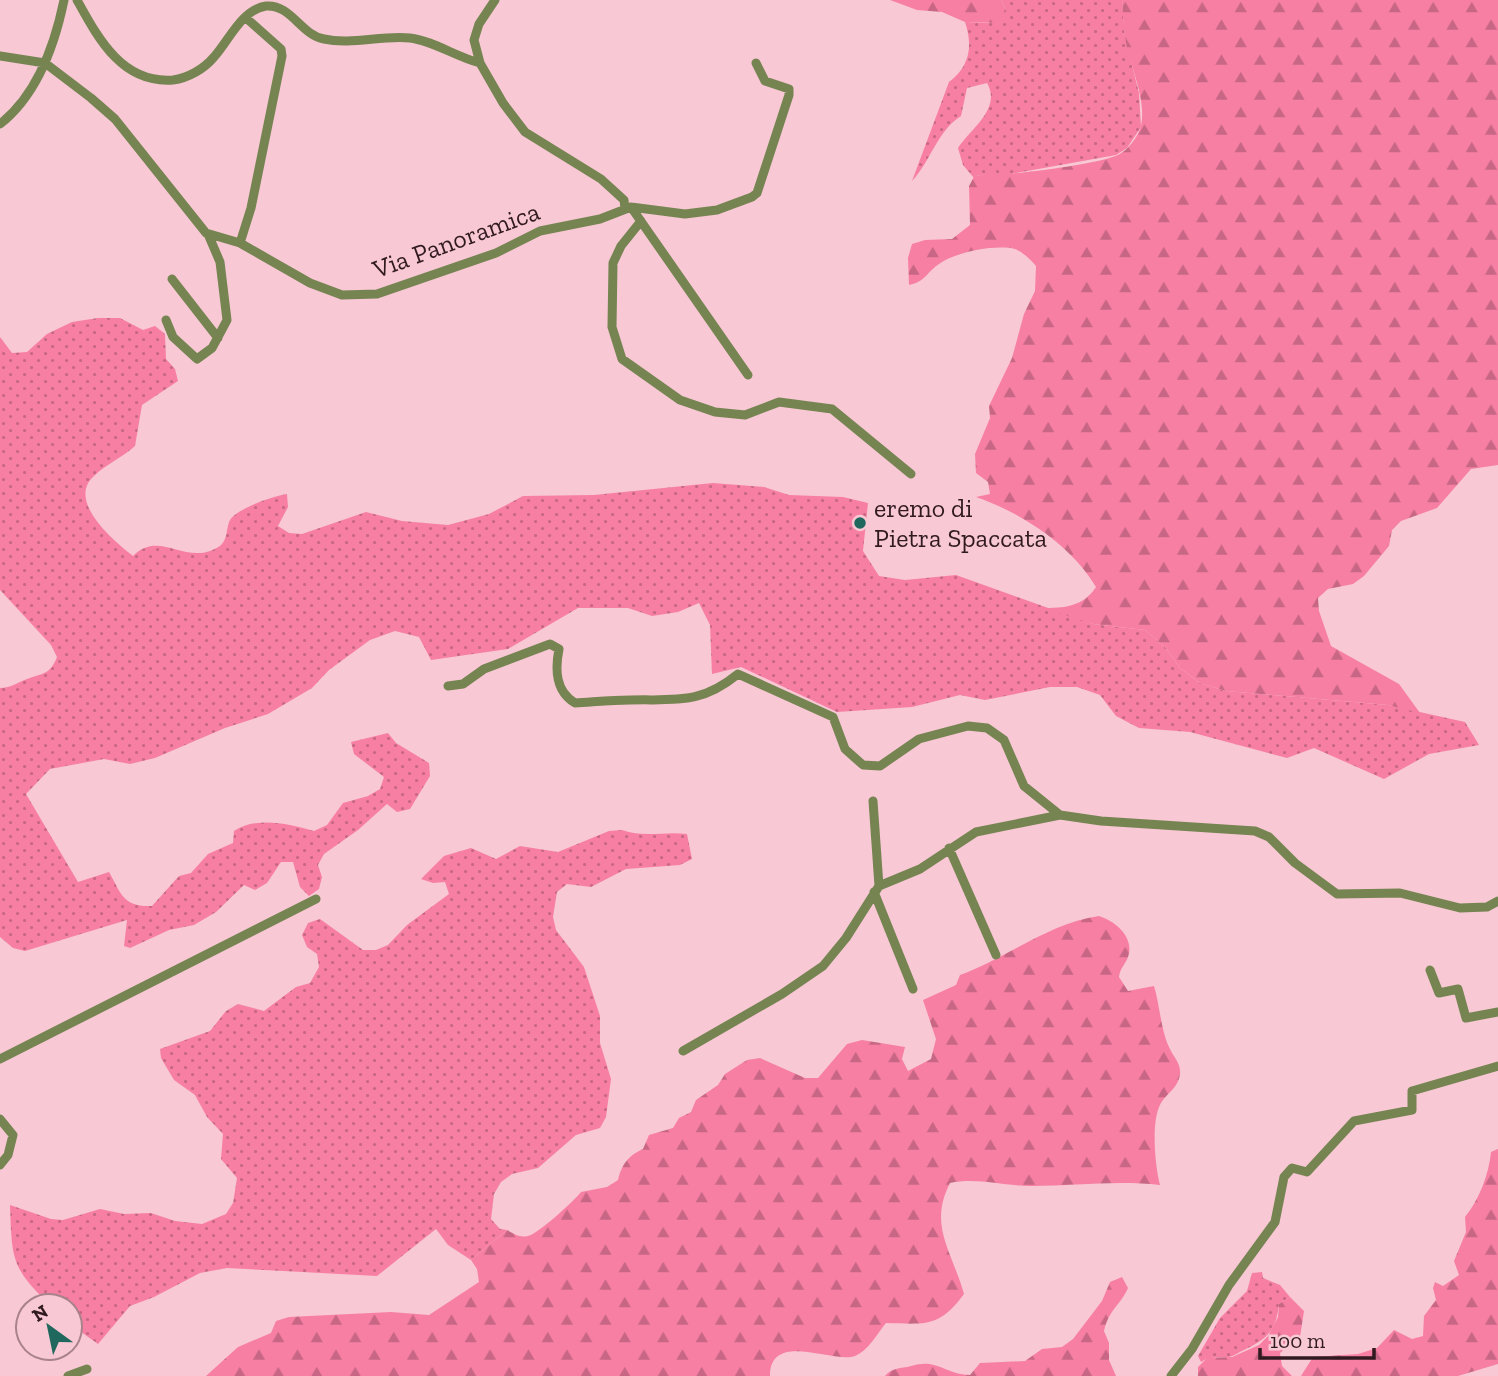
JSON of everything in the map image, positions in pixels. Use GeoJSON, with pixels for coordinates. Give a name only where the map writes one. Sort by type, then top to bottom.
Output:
{"type":"FeatureCollection","features":[{"type":"Feature","properties":{"kind":"street"},"geometry":{"type":"LineString","coordinates":[[0,124],[14,111],[45,63],[64,0]]}},
{"type":"Feature","properties":{"kind":"street"},"geometry":{"type":"LineString","coordinates":[[77,0],[94,31],[123,66],[133,73],[166,80],[181,79],[205,66],[246,18],[261,8],[275,7],[287,12],[310,34],[325,40],[410,38],[480,63]]}},
{"type":"Feature","properties":{"kind":"street"},"geometry":{"type":"LineString","coordinates":[[495,0],[474,40],[480,63],[525,132],[601,179],[624,200],[748,375]]}},
{"type":"Feature","properties":{"kind":"street"},"geometry":{"type":"LineString","coordinates":[[240,243],[251,208],[282,56],[281,49],[246,18]]}},
{"type":"Feature","properties":{"kind":"street"},"geometry":{"type":"LineString","coordinates":[[0,56],[45,63],[115,119],[200,228],[208,234],[220,262],[227,316],[218,338],[208,353],[197,359],[173,337],[166,320]]}},
{"type":"Feature","properties":{"kind":"street"},"geometry":{"type":"LineString","coordinates":[[628,208],[685,214],[717,210],[757,193],[789,89],[765,81],[756,63]]}},
{"type":"Feature","properties":{"kind":"street","name":"Via Panoramica"},"geometry":{"type":"LineString","coordinates":[[208,234],[240,243],[310,283],[342,295],[377,294],[496,253],[540,231],[600,219],[628,208]]}},
{"type":"Feature","properties":{"kind":"street"},"geometry":{"type":"LineString","coordinates":[[641,221],[621,246],[613,263],[612,327],[616,350],[622,359],[680,400],[715,412],[745,415],[779,402],[832,409],[911,474]]}},
{"type":"Feature","properties":{"kind":"street"},"geometry":{"type":"LineString","coordinates":[[172,279],[218,338]]}},
{"type":"Feature","properties":{"kind":"street"},"geometry":{"type":"LineString","coordinates":[[448,686],[463,684],[484,669],[550,644],[559,649],[555,676],[563,691],[575,703],[630,699],[676,702],[719,689],[738,674],[833,717],[845,749],[863,765],[880,766],[919,739],[968,726],[987,728],[1004,740],[1024,786],[1060,815]]}},
{"type":"Feature","properties":{"kind":"street"},"geometry":{"type":"LineString","coordinates":[[873,801],[876,889],[913,989]]}},
{"type":"Feature","properties":{"kind":"street"},"geometry":{"type":"LineString","coordinates":[[682,1051],[782,994],[822,966],[846,938],[876,889],[920,869],[950,848],[992,827],[1060,815],[1101,821],[1255,831],[1269,837],[1295,863],[1337,894],[1400,893],[1460,908],[1487,906],[1498,901]]}},
{"type":"Feature","properties":{"kind":"street"},"geometry":{"type":"LineString","coordinates":[[950,848],[996,955]]}},
{"type":"Feature","properties":{"kind":"street"},"geometry":{"type":"LineString","coordinates":[[0,1059],[316,899]]}},
{"type":"Feature","properties":{"kind":"street"},"geometry":{"type":"LineString","coordinates":[[1430,970],[1439,993],[1458,989],[1461,993],[1466,1018],[1498,1012]]}},
{"type":"Feature","properties":{"kind":"street"},"geometry":{"type":"LineString","coordinates":[[1171,1376],[1192,1349],[1229,1285],[1275,1222],[1279,1214],[1278,1199],[1286,1174],[1292,1168],[1307,1172],[1354,1121],[1412,1110],[1412,1091],[1498,1066]]}},
{"type":"Feature","properties":{"kind":"street"},"geometry":{"type":"LineString","coordinates":[[0,1119],[13,1135],[8,1155],[0,1166]]}},
{"type":"Feature","properties":{"kind":"street"},"geometry":{"type":"LineString","coordinates":[[68,1376],[87,1369]]}},
{"type":"Feature","properties":{"kind":"green space"},"geometry":{"type":"Polygon","coordinates":[[[890,0],[1001,0],[1006,10],[1003,23],[965,22],[942,12],[917,10],[890,0]]]}},
{"type":"Feature","properties":{"kind":"green space"},"geometry":{"type":"Polygon","coordinates":[[[1001,0],[1122,0],[1125,37],[1139,93],[1141,127],[1127,148],[1116,155],[994,177],[976,175],[974,178],[963,165],[958,148],[988,110],[991,92],[987,83],[967,88],[961,116],[946,130],[912,181],[949,82],[961,69],[968,55],[969,39],[965,22],[990,23],[1006,10],[1001,0]]]}},
{"type":"Feature","properties":{"kind":"green space"},"geometry":{"type":"Polygon","coordinates":[[[1122,0],[1498,0],[1498,465],[1471,469],[1437,508],[1401,521],[1392,530],[1389,546],[1364,576],[1353,584],[1328,589],[1318,598],[1319,611],[1331,646],[1399,684],[1420,713],[1388,705],[1226,691],[1200,683],[1180,668],[1165,647],[1145,630],[1093,624],[1042,608],[1065,607],[1079,602],[1096,587],[1073,557],[1044,532],[1011,512],[976,497],[990,494],[988,482],[976,473],[975,454],[990,418],[989,406],[1012,358],[1024,314],[1035,291],[1036,266],[1015,249],[987,248],[946,260],[922,279],[909,285],[908,258],[912,244],[925,240],[952,239],[970,225],[969,186],[975,175],[1025,172],[1090,163],[1118,155],[1129,147],[1140,130],[1142,104],[1127,48],[1122,0]]]}},
{"type":"Feature","properties":{"kind":"green space"},"geometry":{"type":"Polygon","coordinates":[[[120,318],[143,330],[155,326],[165,334],[166,359],[175,369],[178,381],[142,405],[135,446],[94,476],[87,486],[86,497],[96,520],[133,556],[152,546],[199,553],[216,549],[223,543],[229,522],[238,512],[264,500],[287,494],[288,507],[278,526],[289,533],[302,534],[366,512],[402,521],[448,525],[489,514],[523,496],[594,495],[713,483],[764,487],[789,495],[843,497],[868,503],[863,551],[879,576],[905,580],[956,575],[1093,624],[1145,630],[1165,647],[1180,668],[1200,683],[1226,691],[1388,705],[1465,722],[1479,745],[1429,754],[1384,779],[1314,748],[1287,758],[1190,732],[1139,728],[1116,716],[1100,695],[1077,687],[1050,687],[985,700],[960,695],[912,707],[837,712],[741,667],[712,674],[710,625],[699,603],[678,612],[652,616],[628,608],[578,608],[508,649],[431,660],[419,637],[395,631],[370,640],[329,670],[312,688],[268,714],[225,728],[155,758],[130,764],[104,759],[50,769],[26,794],[78,882],[109,872],[129,902],[152,906],[179,876],[191,873],[208,854],[233,843],[234,831],[243,826],[273,823],[314,831],[327,825],[343,803],[368,796],[380,789],[384,777],[354,754],[351,742],[388,733],[396,743],[429,763],[430,776],[410,809],[397,812],[387,804],[358,830],[324,854],[318,865],[322,877],[319,889],[309,896],[300,887],[293,862],[281,862],[267,883],[255,890],[244,885],[216,912],[194,925],[169,930],[130,948],[124,946],[127,920],[25,951],[13,948],[0,937],[0,688],[45,673],[57,657],[51,645],[0,590],[0,337],[12,353],[27,352],[47,334],[72,322],[120,318]]]}},
{"type":"Feature","properties":{"kind":"green space"},"geometry":{"type":"Polygon","coordinates":[[[609,831],[687,834],[692,859],[680,865],[626,869],[591,887],[567,884],[557,892],[553,917],[556,930],[584,967],[600,1016],[600,1043],[611,1079],[606,1117],[600,1128],[576,1135],[538,1168],[512,1174],[501,1182],[494,1194],[491,1219],[500,1229],[507,1230],[471,1260],[448,1245],[436,1229],[377,1276],[227,1268],[200,1273],[130,1306],[98,1344],[84,1334],[84,1292],[37,1292],[28,1282],[13,1251],[10,1205],[51,1219],[63,1220],[100,1209],[124,1214],[151,1213],[175,1221],[202,1224],[226,1214],[233,1203],[237,1178],[221,1159],[223,1134],[207,1117],[195,1095],[174,1080],[161,1058],[160,1049],[210,1031],[226,1011],[238,1004],[264,1011],[296,987],[310,983],[319,967],[317,954],[307,947],[302,935],[308,923],[320,919],[363,950],[376,950],[388,945],[407,925],[449,894],[445,882],[433,883],[421,879],[444,856],[471,848],[496,859],[520,846],[558,852],[609,831]]]}},
{"type":"Feature","properties":{"kind":"green space"},"geometry":{"type":"Polygon","coordinates":[[[1099,916],[1117,926],[1129,943],[1128,957],[1119,977],[1128,991],[1154,986],[1165,1035],[1179,1067],[1179,1079],[1157,1113],[1155,1156],[1160,1185],[1112,1183],[1031,1186],[970,1181],[950,1183],[941,1212],[942,1226],[964,1294],[939,1318],[921,1323],[886,1323],[868,1346],[855,1356],[805,1352],[780,1355],[773,1362],[770,1376],[206,1376],[238,1347],[271,1333],[276,1321],[289,1317],[391,1312],[429,1315],[479,1282],[477,1269],[471,1260],[507,1230],[522,1236],[533,1234],[556,1217],[581,1192],[607,1187],[618,1180],[626,1161],[643,1149],[649,1135],[673,1128],[679,1118],[691,1112],[696,1100],[718,1085],[725,1074],[747,1060],[760,1058],[805,1078],[818,1078],[847,1044],[862,1040],[905,1047],[902,1059],[908,1071],[931,1059],[936,1039],[923,1000],[956,985],[960,975],[1045,933],[1099,916]]]}},
{"type":"Feature","properties":{"kind":"green space"},"geometry":{"type":"Polygon","coordinates":[[[1498,1149],[1498,1364],[1458,1376],[1301,1376],[1313,1357],[1358,1354],[1377,1348],[1394,1330],[1412,1339],[1423,1336],[1424,1316],[1436,1300],[1433,1288],[1435,1282],[1443,1286],[1459,1275],[1454,1261],[1466,1232],[1465,1217],[1482,1186],[1491,1152],[1498,1149]]]}},
{"type":"Feature","properties":{"kind":"green space"},"geometry":{"type":"Polygon","coordinates":[[[1262,1272],[1263,1278],[1280,1285],[1290,1297],[1279,1304],[1273,1328],[1259,1342],[1233,1356],[1201,1362],[1198,1356],[1220,1318],[1247,1291],[1252,1273],[1262,1272]]]}},
{"type":"Feature","properties":{"kind":"green space"},"geometry":{"type":"Polygon","coordinates":[[[1122,1277],[1128,1288],[1104,1331],[1109,1343],[1109,1360],[1116,1376],[885,1376],[891,1371],[920,1364],[970,1375],[980,1363],[1025,1361],[1042,1349],[1062,1347],[1073,1339],[1102,1301],[1110,1282],[1122,1277]]]}},
{"type":"Feature","properties":{"kind":"green space"},"geometry":{"type":"Polygon","coordinates":[[[1290,1297],[1304,1311],[1300,1337],[1280,1353],[1282,1366],[1292,1376],[1198,1376],[1198,1367],[1207,1358],[1232,1357],[1259,1345],[1268,1336],[1278,1317],[1279,1304],[1290,1297]]]}},
{"type":"Feature","properties":{"kind":"place","name":"eremo di Pietra Spaccata"},"geometry":{"type":"Point","coordinates":[860,523]}}]}
